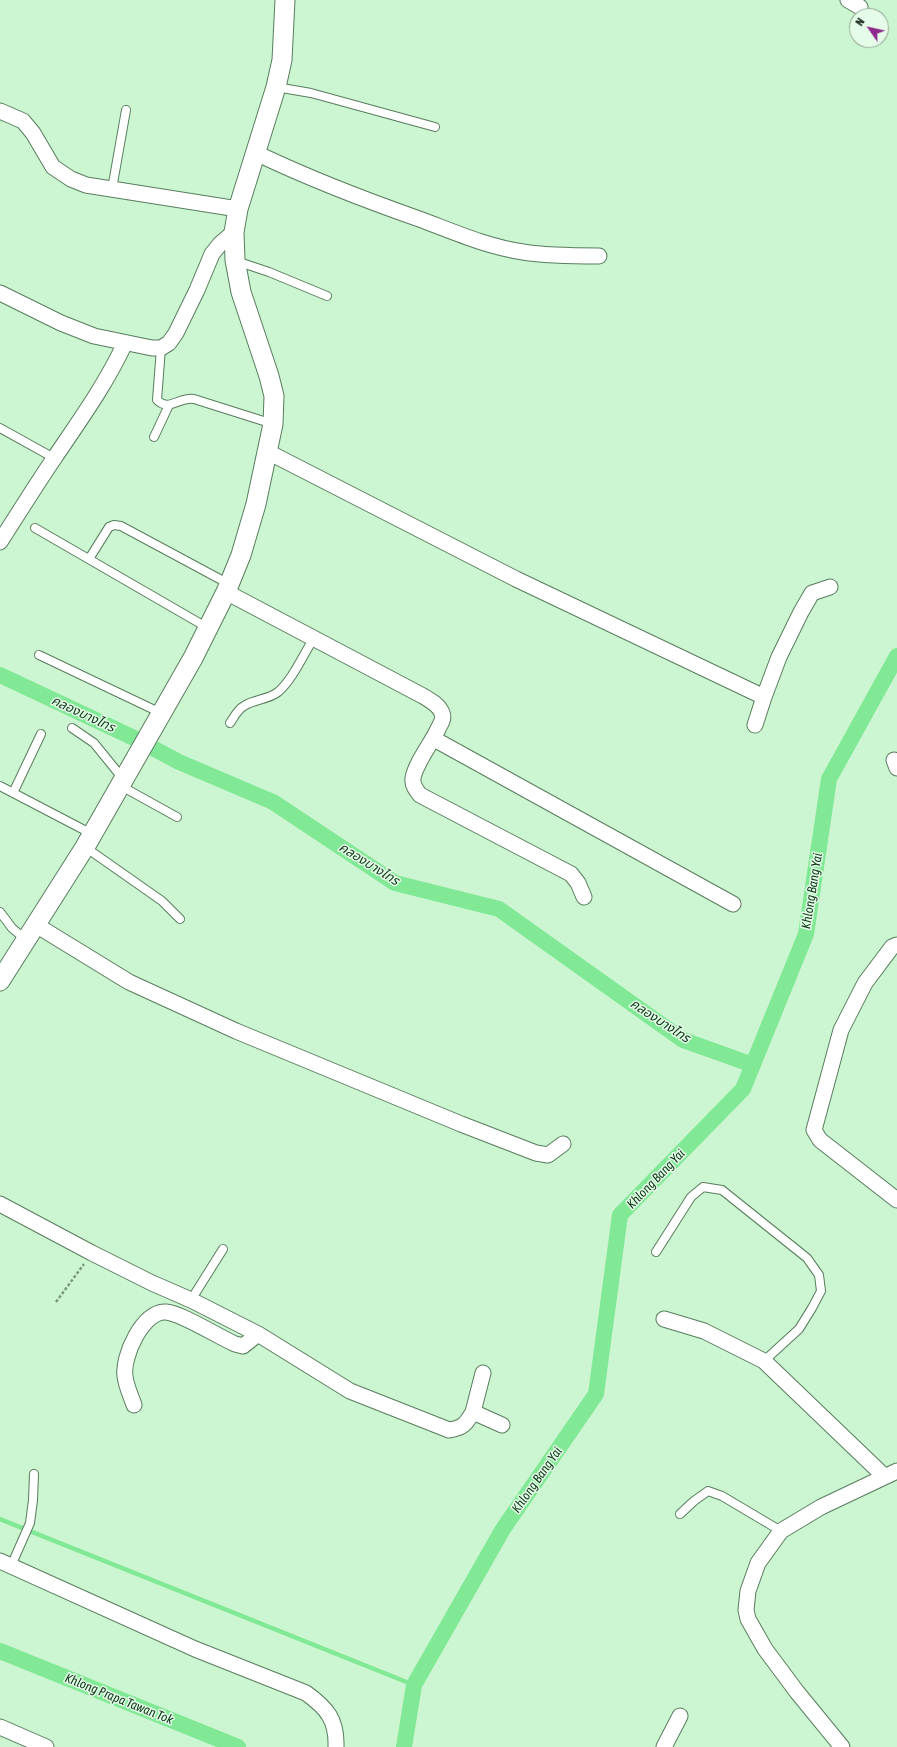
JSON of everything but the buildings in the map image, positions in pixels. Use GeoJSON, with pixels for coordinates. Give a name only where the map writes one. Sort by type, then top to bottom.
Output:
{"type":"FeatureCollection","features":[{"type":"Feature","properties":{"kind":"street"},"geometry":{"type":"LineString","coordinates":[[0,981],[126,777],[193,658],[227,588],[241,555],[256,504],[273,424],[274,396],[269,376],[241,292],[235,260],[234,232],[238,209],[276,87],[282,60],[285,0]]}},
{"type":"Feature","properties":{"kind":"street"},"geometry":{"type":"LineString","coordinates":[[0,111],[10,114],[23,121],[33,133],[53,167],[61,174],[86,185],[238,209]]}},
{"type":"Feature","properties":{"kind":"street"},"geometry":{"type":"LineString","coordinates":[[256,153],[302,175],[348,194],[452,232],[503,248],[524,252],[599,256]]}},
{"type":"Feature","properties":{"kind":"street"},"geometry":{"type":"LineString","coordinates":[[0,292],[61,322],[94,336],[152,348],[161,348],[169,343],[176,333],[197,290],[212,254],[220,244],[234,232]]}},
{"type":"Feature","properties":{"kind":"street"},"geometry":{"type":"LineString","coordinates":[[0,542],[54,458],[89,408],[114,368],[125,343]]}},
{"type":"Feature","properties":{"kind":"street"},"geometry":{"type":"LineString","coordinates":[[268,452],[516,579],[764,697]]}},
{"type":"Feature","properties":{"kind":"street"},"geometry":{"type":"LineString","coordinates":[[755,725],[779,657],[801,612],[812,593],[830,587]]}},
{"type":"Feature","properties":{"kind":"street"},"geometry":{"type":"LineString","coordinates":[[227,588],[314,638],[423,696],[437,706],[442,713],[443,720],[434,739],[416,768],[413,779],[414,788],[420,795],[571,874],[578,883],[584,897]]}},
{"type":"Feature","properties":{"kind":"street"},"geometry":{"type":"LineString","coordinates":[[434,739],[733,904]]}},
{"type":"Feature","properties":{"kind":"street"},"geometry":{"type":"LineString","coordinates":[[31,933],[128,982],[301,1059],[536,1153],[548,1154],[563,1144]]}},
{"type":"Feature","properties":{"kind":"street"},"geometry":{"type":"LineString","coordinates":[[897,945],[892,947],[866,983],[841,1030],[814,1130],[820,1140],[897,1200]]}},
{"type":"Feature","properties":{"kind":"street"},"geometry":{"type":"LineString","coordinates":[[0,1204],[92,1253],[258,1334],[350,1391],[430,1424],[449,1430],[460,1429],[473,1412],[483,1373]]}},
{"type":"Feature","properties":{"kind":"street"},"geometry":{"type":"LineString","coordinates":[[134,1405],[124,1376],[128,1355],[134,1340],[146,1321],[157,1313],[166,1312],[177,1315],[235,1344],[243,1346],[258,1334]]}},
{"type":"Feature","properties":{"kind":"street"},"geometry":{"type":"LineString","coordinates":[[664,1319],[704,1331],[764,1361],[890,1473],[821,1507],[781,1531],[758,1563],[748,1591],[746,1610],[748,1619],[765,1649],[797,1692],[842,1747]]}},
{"type":"Feature","properties":{"kind":"street"},"geometry":{"type":"LineString","coordinates":[[473,1412],[502,1426]]}},
{"type":"Feature","properties":{"kind":"street"},"geometry":{"type":"LineString","coordinates":[[6,1563],[195,1648],[306,1693],[322,1704],[331,1718],[336,1733],[336,1747]]}},
{"type":"Feature","properties":{"kind":"street"},"geometry":{"type":"LineString","coordinates":[[664,1747],[680,1716]]}},
{"type":"Feature","properties":{"kind":"street"},"geometry":{"type":"LineString","coordinates":[[0,1727],[46,1747]]}},
{"type":"Feature","properties":{"kind":"lane"},"geometry":{"type":"LineString","coordinates":[[276,87],[311,93],[435,127]]}},
{"type":"Feature","properties":{"kind":"lane"},"geometry":{"type":"LineString","coordinates":[[112,189],[126,110]]}},
{"type":"Feature","properties":{"kind":"lane"},"geometry":{"type":"LineString","coordinates":[[235,260],[269,272],[327,296]]}},
{"type":"Feature","properties":{"kind":"lane"},"geometry":{"type":"LineString","coordinates":[[161,348],[157,400],[162,404],[169,406]]}},
{"type":"Feature","properties":{"kind":"lane"},"geometry":{"type":"LineString","coordinates":[[154,437],[169,406],[185,398],[194,399],[273,424]]}},
{"type":"Feature","properties":{"kind":"lane"},"geometry":{"type":"LineString","coordinates":[[0,428],[54,458]]}},
{"type":"Feature","properties":{"kind":"lane"},"geometry":{"type":"LineString","coordinates":[[89,559],[109,527],[114,525],[121,526],[227,588]]}},
{"type":"Feature","properties":{"kind":"lane"},"geometry":{"type":"LineString","coordinates":[[35,528],[208,628]]}},
{"type":"Feature","properties":{"kind":"lane"},"geometry":{"type":"LineString","coordinates":[[230,722],[242,706],[254,701],[271,697],[279,691],[292,675],[314,638]]}},
{"type":"Feature","properties":{"kind":"lane"},"geometry":{"type":"LineString","coordinates":[[39,655],[158,720]]}},
{"type":"Feature","properties":{"kind":"lane"},"geometry":{"type":"LineString","coordinates":[[72,728],[94,743],[126,777],[177,818]]}},
{"type":"Feature","properties":{"kind":"lane"},"geometry":{"type":"LineString","coordinates":[[12,793],[40,734]]}},
{"type":"Feature","properties":{"kind":"lane"},"geometry":{"type":"LineString","coordinates":[[0,786],[88,840],[162,901],[180,919]]}},
{"type":"Feature","properties":{"kind":"lane"},"geometry":{"type":"LineString","coordinates":[[0,912],[12,928],[31,933]]}},
{"type":"Feature","properties":{"kind":"lane"},"geometry":{"type":"LineString","coordinates":[[656,1252],[691,1197],[704,1187],[722,1190],[807,1258],[819,1275],[821,1291],[799,1329],[764,1361]]}},
{"type":"Feature","properties":{"kind":"lane"},"geometry":{"type":"LineString","coordinates":[[191,1300],[223,1249]]}},
{"type":"Feature","properties":{"kind":"lane"},"geometry":{"type":"LineString","coordinates":[[6,1563],[22,1544],[30,1523],[34,1500],[34,1474]]}},
{"type":"Feature","properties":{"kind":"lane"},"geometry":{"type":"LineString","coordinates":[[680,1514],[708,1491],[722,1496],[781,1531]]}},
{"type":"Feature","properties":{"kind":"path"},"geometry":{"type":"LineString","coordinates":[[56,1302],[92,1253]]}},
{"type":"Feature","properties":{"kind":"waterway","name":"Khlong Bang Yai"},"geometry":{"type":"LineString","coordinates":[[404,1747],[414,1685],[503,1529],[596,1394],[620,1215],[743,1089],[806,934],[829,779],[897,656]]}},
{"type":"Feature","properties":{"kind":"waterway","name":"คลองบางไทร"},"geometry":{"type":"LineString","coordinates":[[0,675],[134,738],[179,762],[273,802],[395,883],[499,909],[683,1040],[753,1065]]}},
{"type":"Feature","properties":{"kind":"waterway"},"geometry":{"type":"LineString","coordinates":[[0,1519],[414,1685]]}},
{"type":"Feature","properties":{"kind":"waterway","name":"Khlong Prapa Tawan Tok"},"geometry":{"type":"LineString","coordinates":[[0,1651],[238,1747]]}}]}
